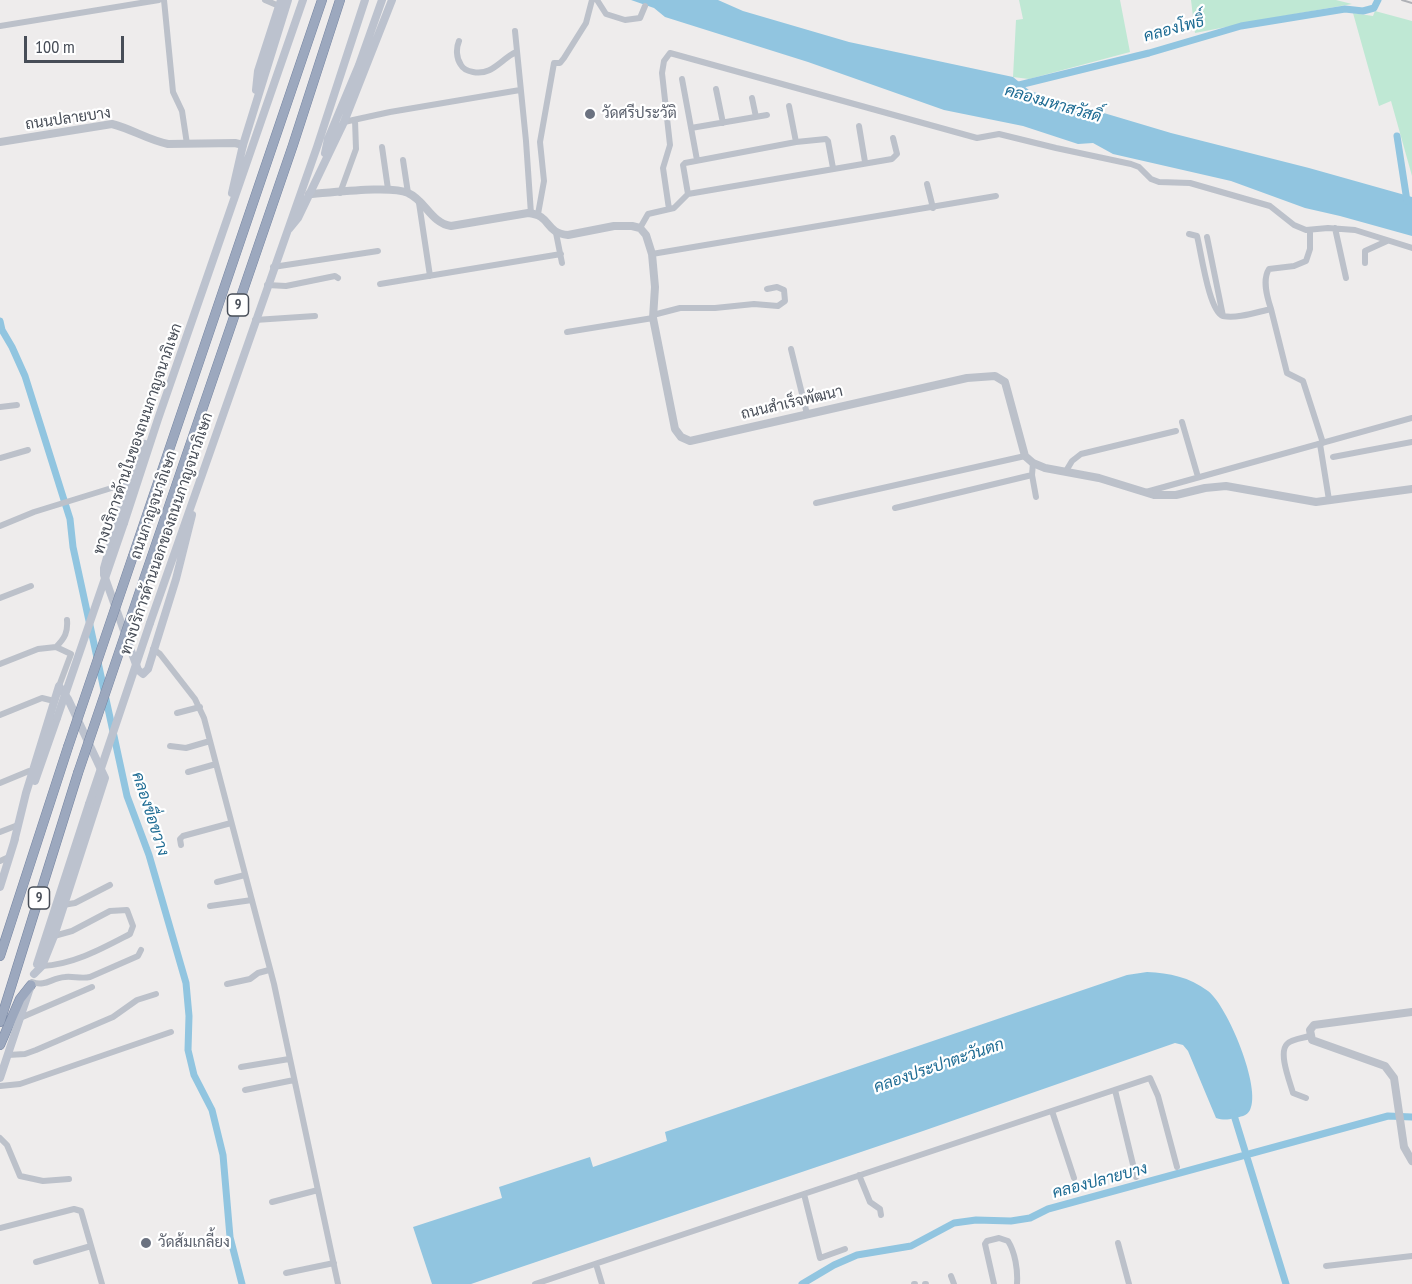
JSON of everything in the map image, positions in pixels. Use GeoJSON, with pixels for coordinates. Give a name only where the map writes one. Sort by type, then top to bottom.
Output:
{"type":"FeatureCollection","features":[{"type":"Feature","properties":{"kind":"highway","name":"ถนนกาญจนาภิเษก"},"geometry":{"type":"LineString","coordinates":[[0,956],[68,747],[322,0]]}},
{"type":"Feature","properties":{"kind":"highway","name":"ถนนกาญจนาภิเษก"},"geometry":{"type":"LineString","coordinates":[[0,1022],[78,773],[340,0]]}},
{"type":"Feature","properties":{"kind":"highway"},"geometry":{"type":"LineString","coordinates":[[0,1045],[20,999],[32,980]]}},
{"type":"Feature","properties":{"kind":"main road","name":"ทางบริการด้านในของถนนกาญจนาภิเษก"},"geometry":{"type":"LineString","coordinates":[[0,887],[303,0]]}},
{"type":"Feature","properties":{"kind":"main road","name":"ทางบริการด้านนอกของถนนกาญจนาภิเษก"},"geometry":{"type":"LineString","coordinates":[[0,1078],[150,623],[317,147],[365,0]]}},
{"type":"Feature","properties":{"kind":"main road"},"geometry":{"type":"LineString","coordinates":[[322,165],[328,139],[352,84],[382,0]]}},
{"type":"Feature","properties":{"kind":"main road"},"geometry":{"type":"LineString","coordinates":[[285,234],[297,218],[344,122],[392,0]]}},
{"type":"Feature","properties":{"kind":"main road"},"geometry":{"type":"LineString","coordinates":[[230,211],[234,180],[254,111],[258,71],[284,2]]}},
{"type":"Feature","properties":{"kind":"main road"},"geometry":{"type":"LineString","coordinates":[[248,132],[264,113]]}},
{"type":"Feature","properties":{"kind":"main road"},"geometry":{"type":"LineString","coordinates":[[158,419],[127,486],[104,568],[104,575],[140,673],[145,673],[148,669],[186,543],[201,477]]}},
{"type":"Feature","properties":{"kind":"main road"},"geometry":{"type":"LineString","coordinates":[[14,842],[59,686]]}},
{"type":"Feature","properties":{"kind":"main road"},"geometry":{"type":"LineString","coordinates":[[32,980],[42,966],[54,936],[105,778],[68,699],[59,686]]}},
{"type":"Feature","properties":{"kind":"street"},"geometry":{"type":"LineString","coordinates":[[0,26],[159,0]]}},
{"type":"Feature","properties":{"kind":"street"},"geometry":{"type":"LineString","coordinates":[[164,0],[173,92],[182,111],[187,144]]}},
{"type":"Feature","properties":{"kind":"street"},"geometry":{"type":"LineString","coordinates":[[265,0],[284,2]]}},
{"type":"Feature","properties":{"kind":"street"},"geometry":{"type":"LineString","coordinates":[[534,214],[544,181],[540,142],[554,63],[560,63],[586,22],[592,0]]}},
{"type":"Feature","properties":{"kind":"street"},"geometry":{"type":"LineString","coordinates":[[597,0],[606,14],[625,20],[640,18],[645,6]]}},
{"type":"Feature","properties":{"kind":"street"},"geometry":{"type":"LineString","coordinates":[[515,32],[534,214]]}},
{"type":"Feature","properties":{"kind":"street"},"geometry":{"type":"LineString","coordinates":[[459,41],[457,50],[461,66],[474,72],[485,72],[516,52]]}},
{"type":"Feature","properties":{"kind":"street"},"geometry":{"type":"LineString","coordinates":[[669,209],[663,168],[670,145],[662,73],[664,61],[670,53],[977,138],[999,134],[1131,164],[1139,167],[1151,179],[1159,182],[1190,183],[1270,206],[1294,225],[1310,230],[1335,228],[1355,230],[1412,248]]}},
{"type":"Feature","properties":{"kind":"street"},"geometry":{"type":"LineString","coordinates":[[682,79],[697,160]]}},
{"type":"Feature","properties":{"kind":"street"},"geometry":{"type":"LineString","coordinates":[[716,89],[723,123]]}},
{"type":"Feature","properties":{"kind":"street"},"geometry":{"type":"LineString","coordinates":[[344,122],[520,90]]}},
{"type":"Feature","properties":{"kind":"street"},"geometry":{"type":"LineString","coordinates":[[752,98],[756,117]]}},
{"type":"Feature","properties":{"kind":"street"},"geometry":{"type":"LineString","coordinates":[[789,106],[796,142]]}},
{"type":"Feature","properties":{"kind":"street"},"geometry":{"type":"LineString","coordinates":[[691,128],[767,115]]}},
{"type":"Feature","properties":{"kind":"street"},"geometry":{"type":"LineString","coordinates":[[340,193],[356,150],[355,120]]}},
{"type":"Feature","properties":{"kind":"street","name":"ถนนปลายบาง"},"geometry":{"type":"LineString","coordinates":[[0,142],[112,124],[158,142],[243,145]]}},
{"type":"Feature","properties":{"kind":"street"},"geometry":{"type":"LineString","coordinates":[[859,126],[865,162]]}},
{"type":"Feature","properties":{"kind":"street"},"geometry":{"type":"LineString","coordinates":[[556,233],[568,235],[614,226],[640,228],[648,214],[674,208],[688,194],[895,157],[897,154],[893,138]]}},
{"type":"Feature","properties":{"kind":"street"},"geometry":{"type":"LineString","coordinates":[[688,194],[683,165],[697,160],[796,142],[826,139],[833,168]]}},
{"type":"Feature","properties":{"kind":"street"},"geometry":{"type":"LineString","coordinates":[[382,147],[388,189]]}},
{"type":"Feature","properties":{"kind":"street"},"geometry":{"type":"LineString","coordinates":[[403,160],[408,193]]}},
{"type":"Feature","properties":{"kind":"street"},"geometry":{"type":"LineString","coordinates":[[927,184],[933,208]]}},
{"type":"Feature","properties":{"kind":"street"},"geometry":{"type":"LineString","coordinates":[[309,194],[388,189],[408,193],[420,201],[443,225],[451,226],[534,214],[543,217],[556,233],[562,263]]}},
{"type":"Feature","properties":{"kind":"street"},"geometry":{"type":"LineString","coordinates":[[652,254],[996,196]]}},
{"type":"Feature","properties":{"kind":"street"},"geometry":{"type":"LineString","coordinates":[[420,201],[430,276]]}},
{"type":"Feature","properties":{"kind":"street","name":"ถนนสำเร็จพัฒนา"},"geometry":{"type":"LineString","coordinates":[[640,228],[646,235],[652,254],[655,287],[653,316],[675,429],[681,437],[690,441],[967,378],[995,376],[1005,382],[1025,456]]}},
{"type":"Feature","properties":{"kind":"street"},"geometry":{"type":"LineString","coordinates":[[1335,228],[1346,278]]}},
{"type":"Feature","properties":{"kind":"street"},"geometry":{"type":"LineString","coordinates":[[1310,230],[1310,249],[1306,261],[1294,266],[1269,269],[1266,283],[1287,373],[1303,381],[1322,443],[1329,500]]}},
{"type":"Feature","properties":{"kind":"street"},"geometry":{"type":"LineString","coordinates":[[1189,234],[1197,236],[1206,282],[1215,309],[1223,316],[1271,309]]}},
{"type":"Feature","properties":{"kind":"street"},"geometry":{"type":"LineString","coordinates":[[1207,237],[1223,316]]}},
{"type":"Feature","properties":{"kind":"street"},"geometry":{"type":"LineString","coordinates":[[1365,263],[1365,251],[1387,241]]}},
{"type":"Feature","properties":{"kind":"street"},"geometry":{"type":"LineString","coordinates":[[273,267],[378,251]]}},
{"type":"Feature","properties":{"kind":"street"},"geometry":{"type":"LineString","coordinates":[[380,284],[561,254]]}},
{"type":"Feature","properties":{"kind":"street"},"geometry":{"type":"LineString","coordinates":[[267,285],[286,286],[334,276],[338,278]]}},
{"type":"Feature","properties":{"kind":"street"},"geometry":{"type":"LineString","coordinates":[[567,332],[653,316],[680,308],[715,308],[754,304],[778,306],[785,301],[784,290],[777,288],[766,290]]}},
{"type":"Feature","properties":{"kind":"street"},"geometry":{"type":"LineString","coordinates":[[255,320],[315,316]]}},
{"type":"Feature","properties":{"kind":"street"},"geometry":{"type":"LineString","coordinates":[[791,349],[807,414]]}},
{"type":"Feature","properties":{"kind":"street"},"geometry":{"type":"LineString","coordinates":[[0,407],[17,405]]}},
{"type":"Feature","properties":{"kind":"street"},"geometry":{"type":"LineString","coordinates":[[1145,492],[1412,418]]}},
{"type":"Feature","properties":{"kind":"street"},"geometry":{"type":"LineString","coordinates":[[1182,422],[1198,477]]}},
{"type":"Feature","properties":{"kind":"street"},"geometry":{"type":"LineString","coordinates":[[1066,471],[1072,461],[1081,454],[1176,431]]}},
{"type":"Feature","properties":{"kind":"street"},"geometry":{"type":"LineString","coordinates":[[1334,457],[1412,441]]}},
{"type":"Feature","properties":{"kind":"street"},"geometry":{"type":"LineString","coordinates":[[0,458],[28,450]]}},
{"type":"Feature","properties":{"kind":"street"},"geometry":{"type":"LineString","coordinates":[[816,503],[1025,456],[1033,463],[1099,478],[1154,495],[1176,495],[1226,486],[1317,502],[1412,489]]}},
{"type":"Feature","properties":{"kind":"street"},"geometry":{"type":"LineString","coordinates":[[1033,463],[1032,475],[1036,497]]}},
{"type":"Feature","properties":{"kind":"street"},"geometry":{"type":"LineString","coordinates":[[895,508],[1032,475]]}},
{"type":"Feature","properties":{"kind":"street"},"geometry":{"type":"LineString","coordinates":[[0,526],[53,506],[118,486],[127,486]]}},
{"type":"Feature","properties":{"kind":"street"},"geometry":{"type":"LineString","coordinates":[[0,598],[31,586]]}},
{"type":"Feature","properties":{"kind":"street"},"geometry":{"type":"LineString","coordinates":[[56,647],[65,638],[68,629],[67,620]]}},
{"type":"Feature","properties":{"kind":"street"},"geometry":{"type":"LineString","coordinates":[[0,664],[38,649],[56,647],[71,654],[59,686]]}},
{"type":"Feature","properties":{"kind":"street"},"geometry":{"type":"LineString","coordinates":[[153,649],[166,661],[200,707],[210,741],[274,984],[338,1284]]}},
{"type":"Feature","properties":{"kind":"street"},"geometry":{"type":"LineString","coordinates":[[0,715],[42,698],[54,701]]}},
{"type":"Feature","properties":{"kind":"street"},"geometry":{"type":"LineString","coordinates":[[177,713],[200,707]]}},
{"type":"Feature","properties":{"kind":"street"},"geometry":{"type":"LineString","coordinates":[[170,746],[186,748],[210,741]]}},
{"type":"Feature","properties":{"kind":"street"},"geometry":{"type":"LineString","coordinates":[[188,772],[216,764]]}},
{"type":"Feature","properties":{"kind":"street"},"geometry":{"type":"LineString","coordinates":[[0,783],[33,771]]}},
{"type":"Feature","properties":{"kind":"street"},"geometry":{"type":"LineString","coordinates":[[181,845],[180,839],[183,836],[231,823]]}},
{"type":"Feature","properties":{"kind":"street"},"geometry":{"type":"LineString","coordinates":[[0,832],[18,825]]}},
{"type":"Feature","properties":{"kind":"street"},"geometry":{"type":"LineString","coordinates":[[0,861],[9,857]]}},
{"type":"Feature","properties":{"kind":"street"},"geometry":{"type":"LineString","coordinates":[[218,882],[245,875]]}},
{"type":"Feature","properties":{"kind":"street"},"geometry":{"type":"LineString","coordinates":[[63,905],[75,903],[110,885]]}},
{"type":"Feature","properties":{"kind":"street"},"geometry":{"type":"LineString","coordinates":[[210,906],[252,900]]}},
{"type":"Feature","properties":{"kind":"street"},"geometry":{"type":"LineString","coordinates":[[42,966],[62,964],[84,956],[130,934],[133,926],[127,910],[110,911],[72,931],[54,936]]}},
{"type":"Feature","properties":{"kind":"street"},"geometry":{"type":"LineString","coordinates":[[32,980],[40,985],[68,976],[90,977],[138,956],[141,950]]}},
{"type":"Feature","properties":{"kind":"street"},"geometry":{"type":"LineString","coordinates":[[227,984],[269,970]]}},
{"type":"Feature","properties":{"kind":"street"},"geometry":{"type":"LineString","coordinates":[[20,1018],[92,987]]}},
{"type":"Feature","properties":{"kind":"street"},"geometry":{"type":"LineString","coordinates":[[8,1055],[24,1054],[36,1050],[113,1017],[137,1000],[156,994]]}},
{"type":"Feature","properties":{"kind":"street"},"geometry":{"type":"LineString","coordinates":[[1412,1012],[1314,1025],[1310,1030],[1312,1040],[1385,1066],[1394,1078],[1404,1147],[1412,1161]]}},
{"type":"Feature","properties":{"kind":"street"},"geometry":{"type":"LineString","coordinates":[[0,1086],[20,1084],[171,1032]]}},
{"type":"Feature","properties":{"kind":"street"},"geometry":{"type":"LineString","coordinates":[[1306,1098],[1293,1093],[1283,1054],[1288,1042],[1310,1036]]}},
{"type":"Feature","properties":{"kind":"street"},"geometry":{"type":"LineString","coordinates":[[241,1067],[289,1059]]}},
{"type":"Feature","properties":{"kind":"street"},"geometry":{"type":"LineString","coordinates":[[535,1284],[1150,1078],[1158,1096],[1177,1167]]}},
{"type":"Feature","properties":{"kind":"street"},"geometry":{"type":"LineString","coordinates":[[245,1090],[294,1080]]}},
{"type":"Feature","properties":{"kind":"street"},"geometry":{"type":"LineString","coordinates":[[1115,1090],[1136,1177]]}},
{"type":"Feature","properties":{"kind":"street"},"geometry":{"type":"LineString","coordinates":[[1052,1111],[1074,1178]]}},
{"type":"Feature","properties":{"kind":"street"},"geometry":{"type":"LineString","coordinates":[[0,1138],[7,1145],[20,1176],[43,1180],[69,1179]]}},
{"type":"Feature","properties":{"kind":"street"},"geometry":{"type":"LineString","coordinates":[[859,1175],[870,1202],[879,1209],[881,1215]]}},
{"type":"Feature","properties":{"kind":"street"},"geometry":{"type":"LineString","coordinates":[[272,1202],[318,1190]]}},
{"type":"Feature","properties":{"kind":"street"},"geometry":{"type":"LineString","coordinates":[[804,1194],[820,1258],[844,1249]]}},
{"type":"Feature","properties":{"kind":"street"},"geometry":{"type":"LineString","coordinates":[[0,1228],[76,1210],[81,1211],[102,1284]]}},
{"type":"Feature","properties":{"kind":"street"},"geometry":{"type":"LineString","coordinates":[[994,1284],[985,1244],[987,1241],[999,1238],[1008,1241],[1010,1245],[1017,1284]]}},
{"type":"Feature","properties":{"kind":"street"},"geometry":{"type":"LineString","coordinates":[[1118,1243],[1129,1284]]}},
{"type":"Feature","properties":{"kind":"street"},"geometry":{"type":"LineString","coordinates":[[36,1262],[91,1246]]}},
{"type":"Feature","properties":{"kind":"street"},"geometry":{"type":"LineString","coordinates":[[1330,1265],[1412,1256]]}},
{"type":"Feature","properties":{"kind":"street"},"geometry":{"type":"LineString","coordinates":[[286,1273],[334,1263]]}},
{"type":"Feature","properties":{"kind":"street"},"geometry":{"type":"LineString","coordinates":[[596,1264],[603,1284]]}},
{"type":"Feature","properties":{"kind":"street"},"geometry":{"type":"LineString","coordinates":[[563,1274],[566,1284]]}},
{"type":"Feature","properties":{"kind":"street"},"geometry":{"type":"LineString","coordinates":[[951,1276],[954,1284]]}},
{"type":"Feature","properties":{"kind":"green space"},"geometry":{"type":"Polygon","coordinates":[[[1019,0],[1120,0],[1130,52],[1029,79],[1013,77],[1016,20],[1023,19],[1019,0]]]}},
{"type":"Feature","properties":{"kind":"green space"},"geometry":{"type":"Polygon","coordinates":[[[1191,0],[1336,0],[1352,4],[1195,33],[1191,0]]]}},
{"type":"Feature","properties":{"kind":"green space"},"geometry":{"type":"Polygon","coordinates":[[[1375,11],[1412,21],[1412,176],[1391,101],[1379,106],[1353,13],[1373,16],[1375,11]]]}},
{"type":"Feature","properties":{"kind":"water","name":"คลองมหาสวัสดิ์"},"geometry":{"type":"Polygon","coordinates":[[[631,0],[718,0],[743,11],[849,42],[1013,77],[1030,91],[1171,133],[1412,197],[1412,236],[1305,208],[1231,181],[1113,154],[1093,143],[1078,144],[1023,126],[944,110],[808,62],[665,17],[654,8],[631,0]]]}},
{"type":"Feature","properties":{"kind":"water"},"geometry":{"type":"Polygon","coordinates":[[[1147,972],[1186,979],[1201,986],[1216,999],[1233,1029],[1247,1066],[1252,1099],[1247,1114],[1229,1119],[1216,1118],[1188,1051],[1183,1045],[1175,1043],[471,1284],[432,1284],[413,1227],[502,1198],[499,1187],[590,1157],[593,1167],[667,1141],[665,1132],[1127,975],[1147,972]]]}},
{"type":"Feature","properties":{"kind":"waterway","name":"คลองโพธิ์"},"geometry":{"type":"LineString","coordinates":[[1015,86],[1149,53],[1241,26],[1345,9],[1363,11],[1374,8],[1378,0]]}},
{"type":"Feature","properties":{"kind":"waterway"},"geometry":{"type":"LineString","coordinates":[[1397,136],[1407,201]]}},
{"type":"Feature","properties":{"kind":"waterway","name":"คลองขื่อขวาง"},"geometry":{"type":"LineString","coordinates":[[0,321],[2,330],[25,376],[70,519],[73,547],[127,796],[149,855],[186,983],[189,1016],[188,1050],[194,1075],[212,1110],[223,1155],[230,1237],[242,1284]]}},
{"type":"Feature","properties":{"kind":"waterway","name":"คลองประปาตะวันตก"},"geometry":{"type":"LineString","coordinates":[[1233,1112],[1286,1284]]}},
{"type":"Feature","properties":{"kind":"waterway","name":"คลองปลายบาง"},"geometry":{"type":"LineString","coordinates":[[802,1284],[834,1265],[857,1255],[911,1246],[954,1223],[1030,1218],[1048,1209],[1388,1116],[1412,1117]]}},
{"type":"Feature","properties":{"kind":"railway"},"geometry":{"type":"LineString","coordinates":[[1402,0],[1412,3]]}},
{"type":"Feature","properties":{"kind":"place","name":"วัดศรีประวัติ"},"geometry":{"type":"Point","coordinates":[590,114]}},
{"type":"Feature","properties":{"kind":"place","name":"วัดส้มเกลี้ยง"},"geometry":{"type":"Point","coordinates":[146,1243]}}]}
